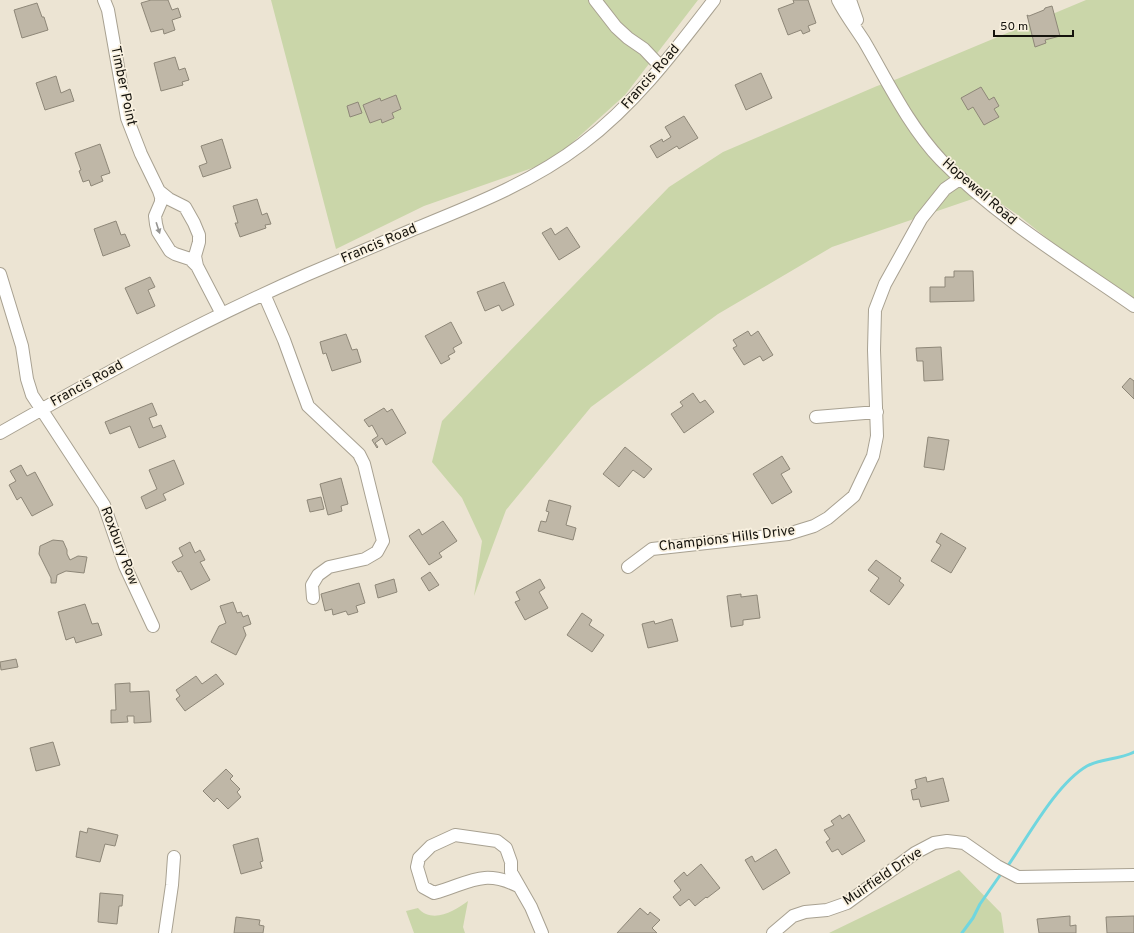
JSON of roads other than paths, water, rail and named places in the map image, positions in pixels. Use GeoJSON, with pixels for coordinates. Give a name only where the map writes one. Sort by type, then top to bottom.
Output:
{"type":"FeatureCollection","features":[{"type":"Feature","properties":{"kind":"street","name":"Timber Point"},"geometry":{"type":"LineString","coordinates":[[104,0],[108,10],[127,118],[140,154],[159,190],[169,200],[185,207],[194,223],[200,242],[195,256],[197,266]]}},
{"type":"Feature","properties":{"kind":"street"},"geometry":{"type":"LineString","coordinates":[[595,0],[616,27],[628,38],[644,49],[661,68]]}},
{"type":"Feature","properties":{"kind":"street","name":"Francis Road"},"geometry":{"type":"LineString","coordinates":[[0,433],[166,342],[222,314],[264,294],[481,202],[536,174],[577,148],[631,101],[661,68],[714,0]]}},
{"type":"Feature","properties":{"kind":"street","name":"Hopewell Road"},"geometry":{"type":"LineString","coordinates":[[838,0],[911,122],[941,159],[975,192],[1013,223],[1134,306]]}},
{"type":"Feature","properties":{"kind":"street","name":"Hopewell Road"},"geometry":{"type":"LineString","coordinates":[[846,0],[857,20],[863,40]]}},
{"type":"Feature","properties":{"kind":"street"},"geometry":{"type":"LineString","coordinates":[[850,0],[857,20]]}},
{"type":"Feature","properties":{"kind":"street","name":"Champions Hills Drive"},"geometry":{"type":"LineString","coordinates":[[628,567],[652,549],[788,534],[814,526],[828,518],[854,496],[873,456],[877,436],[874,350],[875,310],[885,284],[921,219],[945,189],[961,178]]}},
{"type":"Feature","properties":{"kind":"street"},"geometry":{"type":"LineString","coordinates":[[159,190],[160,202],[156,216],[158,232],[170,251],[190,259],[197,266],[222,314]]}},
{"type":"Feature","properties":{"kind":"street","name":"Roxbury Row"},"geometry":{"type":"LineString","coordinates":[[0,274],[22,346],[27,379],[32,394],[104,506],[125,566],[153,626]]}},
{"type":"Feature","properties":{"kind":"street"},"geometry":{"type":"LineString","coordinates":[[264,294],[284,340],[308,406],[359,454],[364,464],[383,541],[377,552],[365,559],[329,567],[318,574],[312,585],[313,598]]}},
{"type":"Feature","properties":{"kind":"street"},"geometry":{"type":"LineString","coordinates":[[816,417],[877,412]]}},
{"type":"Feature","properties":{"kind":"street"},"geometry":{"type":"LineString","coordinates":[[518,886],[494,877],[476,879],[434,893],[424,887],[417,867],[419,858],[431,846],[455,835],[497,841],[506,848],[511,862],[511,872],[518,886],[532,907],[542,933]]}},
{"type":"Feature","properties":{"kind":"street","name":"Muirfield Drive"},"geometry":{"type":"LineString","coordinates":[[773,933],[793,916],[805,912],[827,910],[847,903],[915,853],[934,843],[947,841],[964,843],[997,866],[1018,877],[1134,875]]}},
{"type":"Feature","properties":{"kind":"street"},"geometry":{"type":"LineString","coordinates":[[165,933],[172,885],[174,857]]}},
{"type":"Feature","properties":{"kind":"waterway"},"geometry":{"type":"LineString","coordinates":[[1007,867],[1043,812],[1064,785],[1076,774],[1093,763],[1128,755],[1134,752]]}},
{"type":"Feature","properties":{"kind":"waterway"},"geometry":{"type":"LineString","coordinates":[[962,933],[1003,871]]}}]}
